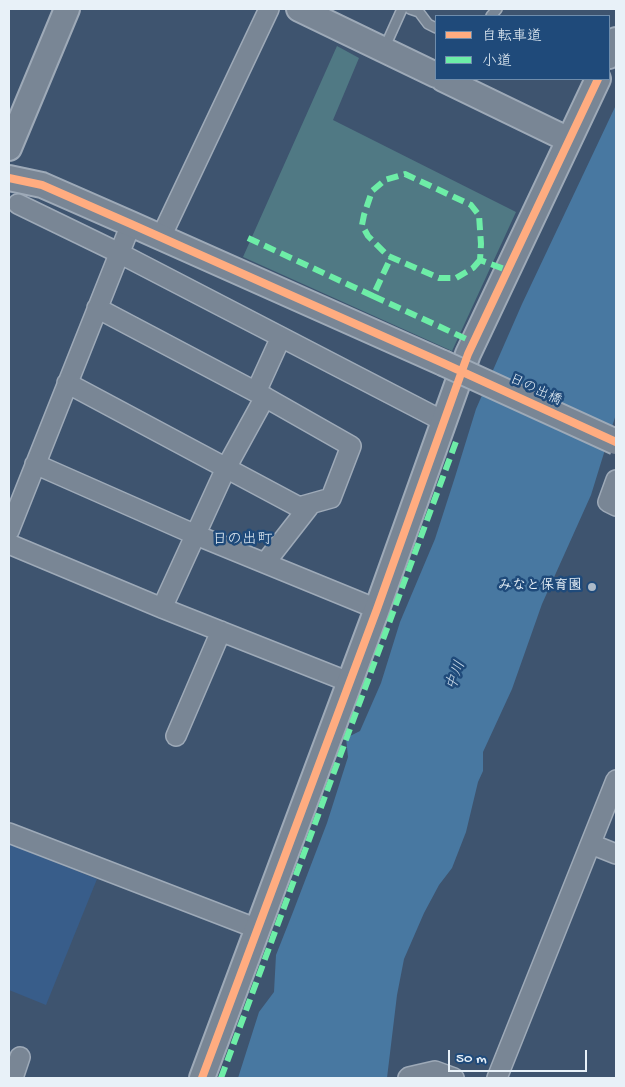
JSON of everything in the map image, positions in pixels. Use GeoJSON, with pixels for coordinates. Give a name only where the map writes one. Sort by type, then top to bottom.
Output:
{"type":"FeatureCollection","features":[{"type":"Feature","properties":{"kind":"street"},"geometry":{"type":"LineString","coordinates":[[9,148],[67,9]]}},
{"type":"Feature","properties":{"kind":"street"},"geometry":{"type":"LineString","coordinates":[[161,237],[269,9]]}},
{"type":"Feature","properties":{"kind":"street"},"geometry":{"type":"LineString","coordinates":[[299,9],[435,75]]}},
{"type":"Feature","properties":{"kind":"street"},"geometry":{"type":"LineString","coordinates":[[610,54],[616,40]]}},
{"type":"Feature","properties":{"kind":"street"},"geometry":{"type":"LineString","coordinates":[[445,80],[569,140]]}},
{"type":"Feature","properties":{"kind":"street"},"geometry":{"type":"LineString","coordinates":[[202,1078],[377,609],[468,354],[598,80]]}},
{"type":"Feature","properties":{"kind":"street","name":"日の出橋"},"geometry":{"type":"LineString","coordinates":[[9,178],[42,186],[161,237],[616,442]]}},
{"type":"Feature","properties":{"kind":"street"},"geometry":{"type":"LineString","coordinates":[[18,204],[443,421]]}},
{"type":"Feature","properties":{"kind":"street"},"geometry":{"type":"LineString","coordinates":[[9,532],[131,224]]}},
{"type":"Feature","properties":{"kind":"street"},"geometry":{"type":"LineString","coordinates":[[68,383],[299,507],[331,498],[351,446],[260,394],[97,308]]}},
{"type":"Feature","properties":{"kind":"street"},"geometry":{"type":"LineString","coordinates":[[162,608],[260,394],[281,337]]}},
{"type":"Feature","properties":{"kind":"street"},"geometry":{"type":"LineString","coordinates":[[35,464],[196,535],[377,609]]}},
{"type":"Feature","properties":{"kind":"street"},"geometry":{"type":"LineString","coordinates":[[616,480],[608,502],[616,506]]}},
{"type":"Feature","properties":{"kind":"street"},"geometry":{"type":"LineString","coordinates":[[265,563],[310,504]]}},
{"type":"Feature","properties":{"kind":"street"},"geometry":{"type":"LineString","coordinates":[[9,544],[162,608],[349,682]]}},
{"type":"Feature","properties":{"kind":"street"},"geometry":{"type":"LineString","coordinates":[[176,736],[220,631]]}},
{"type":"Feature","properties":{"kind":"street"},"geometry":{"type":"LineString","coordinates":[[497,1078],[616,780]]}},
{"type":"Feature","properties":{"kind":"street"},"geometry":{"type":"LineString","coordinates":[[9,832],[258,929]]}},
{"type":"Feature","properties":{"kind":"street"},"geometry":{"type":"LineString","coordinates":[[591,844],[616,854]]}},
{"type":"Feature","properties":{"kind":"street"},"geometry":{"type":"LineString","coordinates":[[13,1078],[20,1057]]}},
{"type":"Feature","properties":{"kind":"street"},"geometry":{"type":"LineString","coordinates":[[408,1078],[435,1071],[454,1078]]}},
{"type":"Feature","properties":{"kind":"lane"},"geometry":{"type":"LineString","coordinates":[[383,50],[402,9]]}},
{"type":"Feature","properties":{"kind":"lane"},"geometry":{"type":"LineString","coordinates":[[410,9],[419,12],[428,24],[435,28]]}},
{"type":"Feature","properties":{"kind":"shaded area"},"geometry":{"type":"Polygon","coordinates":[[[9,844],[97,879],[46,1005],[9,990],[9,844]]]}},
{"type":"Feature","properties":{"kind":"green space"},"geometry":{"type":"Polygon","coordinates":[[[337,46],[359,58],[333,120],[516,212],[452,351],[243,257],[337,46]]]}},
{"type":"Feature","properties":{"kind":"water","name":"中川"},"geometry":{"type":"Polygon","coordinates":[[[616,105],[616,414],[591,495],[542,604],[512,689],[483,752],[483,771],[478,782],[466,832],[452,868],[439,885],[424,913],[404,959],[397,995],[387,1078],[238,1078],[259,1012],[274,992],[276,955],[327,823],[348,757],[346,738],[360,731],[381,683],[400,622],[435,539],[476,409],[522,304],[616,105]]]}},
{"type":"Feature","properties":{"kind":"marked path"},"geometry":{"type":"LineString","coordinates":[[480,260],[473,268],[456,278],[439,278],[388,256],[368,236],[362,225],[372,191],[385,180],[405,174],[471,205],[479,215],[480,260],[507,270]]}},
{"type":"Feature","properties":{"kind":"marked path"},"geometry":{"type":"LineString","coordinates":[[248,238],[373,296],[391,257]]}},
{"type":"Feature","properties":{"kind":"marked path"},"geometry":{"type":"LineString","coordinates":[[373,296],[473,342]]}},
{"type":"Feature","properties":{"kind":"marked path"},"geometry":{"type":"LineString","coordinates":[[221,1078],[457,439]]}},
{"type":"Feature","properties":{"kind":"cycle path"},"geometry":{"type":"LineString","coordinates":[[202,1078],[377,609],[468,354],[598,80]]}},
{"type":"Feature","properties":{"kind":"cycle path"},"geometry":{"type":"LineString","coordinates":[[9,178],[42,185],[616,442]]}},
{"type":"Feature","properties":{"kind":"place","name":"みなと保育園"},"geometry":{"type":"Point","coordinates":[592,587]}},
{"type":"Feature","properties":{"kind":"district","name":"日の出町"},"geometry":{"type":"Point","coordinates":[242,541]}}]}
